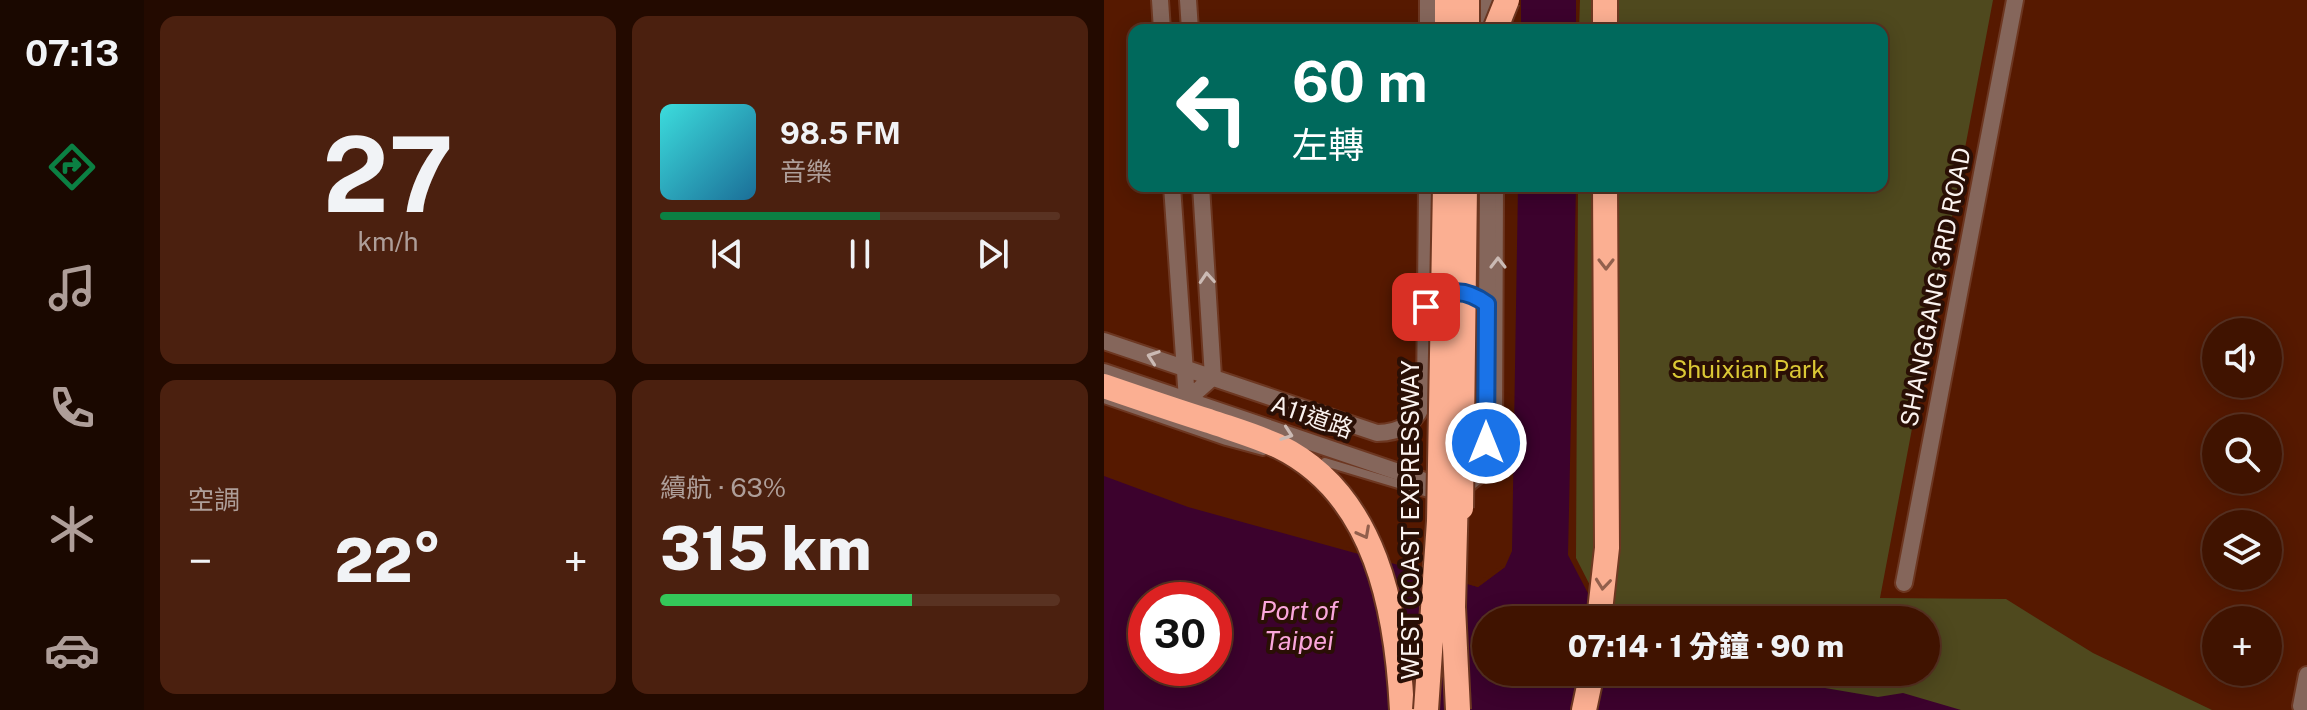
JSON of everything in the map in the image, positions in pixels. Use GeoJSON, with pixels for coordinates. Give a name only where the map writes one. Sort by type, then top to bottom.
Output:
{"type":"FeatureCollection","features":[{"type":"Feature","properties":{"kind":"highway"},"geometry":{"type":"LineString","coordinates":[[1441,0],[1441,24]]}},
{"type":"Feature","properties":{"kind":"highway"},"geometry":{"type":"LineString","coordinates":[[1447,0],[1447,24]]}},
{"type":"Feature","properties":{"kind":"highway"},"geometry":{"type":"LineString","coordinates":[[1460,0],[1460,24]]}},
{"type":"Feature","properties":{"kind":"highway"},"geometry":{"type":"LineString","coordinates":[[1467,0],[1467,24]]}},
{"type":"Feature","properties":{"kind":"highway"},"geometry":{"type":"LineString","coordinates":[[1497,24],[1507,0]]}},
{"type":"Feature","properties":{"kind":"highway"},"geometry":{"type":"LineString","coordinates":[[1605,0],[1605,24]]}},
{"type":"Feature","properties":{"kind":"highway"},"geometry":{"type":"LineString","coordinates":[[1426,710],[1439,506],[1443,192]]}},
{"type":"Feature","properties":{"kind":"highway","name":"WEST COAST EXPRESSWAY"},"geometry":{"type":"LineString","coordinates":[[1437,710],[1443,192]]}},
{"type":"Feature","properties":{"kind":"highway"},"geometry":{"type":"LineString","coordinates":[[1457,710],[1453,607],[1462,192]]}},
{"type":"Feature","properties":{"kind":"highway","name":"WEST COAST EXPRESSWAY"},"geometry":{"type":"LineString","coordinates":[[1457,710],[1463,394],[1462,192]]}},
{"type":"Feature","properties":{"kind":"highway"},"geometry":{"type":"LineString","coordinates":[[1463,394],[1473,192]]}},
{"type":"Feature","properties":{"kind":"highway"},"geometry":{"type":"LineString","coordinates":[[1601,606],[1607,548],[1605,192]]}},
{"type":"Feature","properties":{"kind":"highway"},"geometry":{"type":"LineString","coordinates":[[1104,386],[1260,439],[1320,467],[1365,534],[1383,577],[1391,610],[1402,710]]}},
{"type":"Feature","properties":{"kind":"highway"},"geometry":{"type":"LineString","coordinates":[[1584,710],[1589,686]]}},
{"type":"Feature","properties":{"kind":"street"},"geometry":{"type":"LineString","coordinates":[[1160,0],[1162,24]]}},
{"type":"Feature","properties":{"kind":"street"},"geometry":{"type":"LineString","coordinates":[[1188,0],[1190,24]]}},
{"type":"Feature","properties":{"kind":"street"},"geometry":{"type":"LineString","coordinates":[[1428,0],[1428,24]]}},
{"type":"Feature","properties":{"kind":"street"},"geometry":{"type":"LineString","coordinates":[[1489,0],[1494,24]]}},
{"type":"Feature","properties":{"kind":"street","name":"SHANGGANG 3RD ROAD"},"geometry":{"type":"LineString","coordinates":[[1904,583],[2015,0]]}},
{"type":"Feature","properties":{"kind":"street"},"geometry":{"type":"LineString","coordinates":[[1172,192],[1187,400]]}},
{"type":"Feature","properties":{"kind":"street"},"geometry":{"type":"LineString","coordinates":[[1187,400],[1213,377],[1201,192]]}},
{"type":"Feature","properties":{"kind":"street"},"geometry":{"type":"LineString","coordinates":[[1426,307],[1427,192]]}},
{"type":"Feature","properties":{"kind":"street"},"geometry":{"type":"LineString","coordinates":[[1479,299],[1488,192]]}},
{"type":"Feature","properties":{"kind":"street","name":"A11道路"},"geometry":{"type":"LineString","coordinates":[[1104,372],[1436,484],[1451,484],[1464,479],[1482,458],[1486,443],[1479,299]]}},
{"type":"Feature","properties":{"kind":"street","name":"A11道路"},"geometry":{"type":"LineString","coordinates":[[1104,341],[1377,433],[1389,433],[1411,422],[1421,412],[1425,398],[1426,307]]}},
{"type":"Feature","properties":{"kind":"street"},"geometry":{"type":"LineString","coordinates":[[2301,706],[2307,675]]}},
{"type":"Feature","properties":{"kind":"lane"},"geometry":{"type":"LineString","coordinates":[[1496,24],[1500,0]]}},
{"type":"Feature","properties":{"kind":"lane"},"geometry":{"type":"LineString","coordinates":[[1320,467],[1448,496],[1464,492],[1486,474],[1498,443],[1499,192]]}},
{"type":"Feature","properties":{"kind":"lane"},"geometry":{"type":"LineString","coordinates":[[1426,269],[1442,283],[1472,282]]}},
{"type":"Feature","properties":{"kind":"lane"},"geometry":{"type":"LineString","coordinates":[[1426,307],[1442,294],[1479,299]]}},
{"type":"Feature","properties":{"kind":"lane"},"geometry":{"type":"LineString","coordinates":[[1104,399],[1226,441],[1268,452]]}},
{"type":"Feature","properties":{"kind":"green space","name":"Shuixian Park"},"geometry":{"type":"Polygon","coordinates":[[[1580,0],[1993,0],[1880,598],[2006,599],[2093,653],[2212,710],[1924,710],[1786,686],[1940,686],[1940,606],[1598,606],[1576,558],[1578,192],[1888,192],[1888,24],[1579,24],[1580,0]]]}},
{"type":"Feature","properties":{"kind":"water"},"geometry":{"type":"Polygon","coordinates":[[[1521,0],[1576,0],[1576,24],[1521,24],[1521,0]]]}},
{"type":"Feature","properties":{"kind":"water","name":"Port of Taipei"},"geometry":{"type":"Polygon","coordinates":[[[1518,192],[1576,192],[1568,555],[1591,599],[1591,606],[1472,606],[1472,686],[1813,686],[1878,697],[1903,693],[1961,710],[1104,710],[1104,476],[1188,507],[1478,587],[1505,567],[1512,551],[1518,192]]]}},
{"type":"Feature","properties":{"kind":"pier"},"geometry":{"type":"Polygon","coordinates":[[[1346,547],[1477,583],[1500,566],[1505,567],[1478,587],[1346,547]]]}},
{"type":"Feature","properties":{"kind":"route"},"geometry":{"type":"LineString","coordinates":[[1426,307],[1442,294],[1471,293],[1487,304],[1486,443]]}}]}
